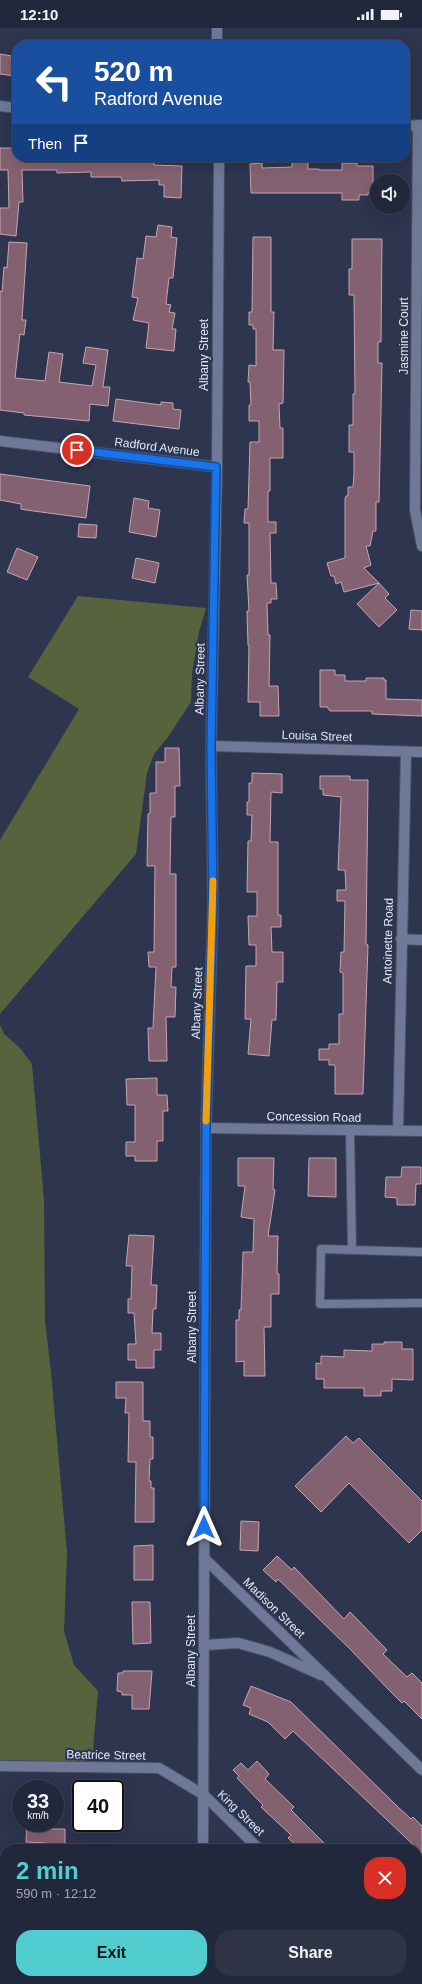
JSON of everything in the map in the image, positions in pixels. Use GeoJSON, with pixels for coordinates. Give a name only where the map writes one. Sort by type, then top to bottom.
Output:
{"type":"FeatureCollection","features":[{"type":"Feature","properties":{"kind":"street"},"geometry":{"type":"LineString","coordinates":[[217,28],[217,40]]}},
{"type":"Feature","properties":{"kind":"street"},"geometry":{"type":"LineString","coordinates":[[0,106],[12,107]]}},
{"type":"Feature","properties":{"kind":"street"},"geometry":{"type":"LineString","coordinates":[[410,126],[420,125]]}},
{"type":"Feature","properties":{"kind":"street","name":"Jasmine Court"},"geometry":{"type":"LineString","coordinates":[[420,125],[420,335],[415,510],[422,546]]}},
{"type":"Feature","properties":{"kind":"street","name":"Albany Street"},"geometry":{"type":"LineString","coordinates":[[204,1844],[206,1128],[213,907],[211,746],[216,467],[219,162]]}},
{"type":"Feature","properties":{"kind":"street","name":"Radford Avenue"},"geometry":{"type":"LineString","coordinates":[[0,441],[216,467]]}},
{"type":"Feature","properties":{"kind":"street","name":"Louisa Street"},"geometry":{"type":"LineString","coordinates":[[211,746],[422,752]]}},
{"type":"Feature","properties":{"kind":"street","name":"Antoinette Road"},"geometry":{"type":"LineString","coordinates":[[398,1131],[406,752]]}},
{"type":"Feature","properties":{"kind":"street"},"geometry":{"type":"LineString","coordinates":[[401,939],[422,940]]}},
{"type":"Feature","properties":{"kind":"street","name":"Concession Road"},"geometry":{"type":"LineString","coordinates":[[206,1128],[422,1131]]}},
{"type":"Feature","properties":{"kind":"street","name":"Madison Street"},"geometry":{"type":"LineString","coordinates":[[204,1558],[422,1770]]}},
{"type":"Feature","properties":{"kind":"street","name":"Madison Street"},"geometry":{"type":"LineString","coordinates":[[204,1645],[238,1643],[270,1652],[326,1677]]}},
{"type":"Feature","properties":{"kind":"street","name":"Beatrice Street"},"geometry":{"type":"LineString","coordinates":[[0,1766],[158,1768],[204,1795]]}},
{"type":"Feature","properties":{"kind":"street","name":"King Street"},"geometry":{"type":"LineString","coordinates":[[204,1795],[254,1844]]}},
{"type":"Feature","properties":{"kind":"lane"},"geometry":{"type":"LineString","coordinates":[[350,1131],[352,1250]]}},
{"type":"Feature","properties":{"kind":"lane"},"geometry":{"type":"LineString","coordinates":[[422,1252],[321,1249],[320,1304],[422,1304]]}},
{"type":"Feature","properties":{"kind":"green space"},"geometry":{"type":"Polygon","coordinates":[[[78,596],[206,608],[199,632],[192,674],[191,702],[168,737],[154,754],[147,773],[136,854],[0,1014],[0,840],[79,709],[28,677],[78,596]]]}},
{"type":"Feature","properties":{"kind":"green space"},"geometry":{"type":"Polygon","coordinates":[[[0,1025],[4,1034],[20,1048],[32,1064],[44,1200],[45,1320],[67,1553],[64,1631],[74,1665],[98,1691],[92,1762],[0,1760],[0,1025]]]}},
{"type":"Feature","properties":{"kind":"building"},"geometry":{"type":"Polygon","coordinates":[[[0,54],[12,56],[12,76],[0,74],[0,54]]]}},
{"type":"Feature","properties":{"kind":"building"},"geometry":{"type":"Polygon","coordinates":[[[0,148],[12,148],[12,162],[154,162],[154,165],[182,166],[181,198],[164,197],[164,185],[159,185],[159,180],[122,181],[121,177],[91,177],[91,172],[57,173],[57,170],[22,170],[23,202],[19,202],[16,236],[0,234],[0,208],[9,208],[8,170],[0,170],[0,148]]]}},
{"type":"Feature","properties":{"kind":"building"},"geometry":{"type":"Polygon","coordinates":[[[292,162],[308,162],[308,169],[320,170],[342,170],[342,163],[357,163],[357,166],[373,166],[373,174],[370,174],[370,193],[368,193],[368,195],[359,195],[359,200],[342,200],[342,193],[251,193],[250,164],[262,163],[262,168],[292,167],[292,162]]]}},
{"type":"Feature","properties":{"kind":"building"},"geometry":{"type":"Polygon","coordinates":[[[158,225],[172,227],[171,237],[177,238],[173,278],[169,278],[166,304],[171,305],[169,312],[175,313],[172,329],[176,329],[174,351],[146,348],[149,323],[133,320],[138,298],[132,297],[137,258],[143,259],[146,236],[156,237],[158,225]]]}},
{"type":"Feature","properties":{"kind":"building"},"geometry":{"type":"Polygon","coordinates":[[[253,237],[271,237],[271,312],[274,312],[273,350],[284,350],[283,403],[279,404],[280,428],[283,428],[283,458],[270,458],[270,491],[268,491],[268,522],[276,522],[276,533],[270,533],[271,583],[276,583],[277,599],[271,599],[271,603],[267,603],[268,635],[270,635],[269,686],[278,686],[279,716],[260,716],[260,702],[248,702],[249,645],[247,611],[249,611],[247,575],[249,575],[249,523],[244,523],[245,509],[248,509],[250,442],[259,442],[259,421],[249,421],[249,405],[251,405],[250,382],[248,382],[249,365],[256,366],[256,329],[253,329],[253,325],[249,325],[249,312],[252,312],[253,237]]]}},
{"type":"Feature","properties":{"kind":"building"},"geometry":{"type":"Polygon","coordinates":[[[352,239],[382,239],[381,342],[378,342],[378,363],[382,363],[379,502],[376,502],[376,531],[373,531],[370,546],[366,546],[371,565],[364,568],[379,583],[344,592],[341,582],[336,584],[334,576],[331,576],[327,563],[345,558],[345,499],[346,496],[348,496],[348,487],[353,487],[354,452],[349,452],[349,425],[353,425],[353,394],[355,394],[354,295],[349,295],[349,269],[352,269],[352,239]]]}},
{"type":"Feature","properties":{"kind":"building"},"geometry":{"type":"Polygon","coordinates":[[[9,242],[27,243],[22,320],[26,320],[24,335],[20,334],[15,378],[45,381],[49,352],[63,354],[59,382],[92,386],[96,365],[83,363],[86,347],[108,350],[103,387],[110,387],[108,406],[90,404],[89,421],[24,415],[24,413],[0,410],[0,291],[2,292],[4,267],[7,268],[9,242]]]}},
{"type":"Feature","properties":{"kind":"building"},"geometry":{"type":"Polygon","coordinates":[[[116,399],[161,405],[161,402],[173,403],[173,409],[181,410],[179,429],[113,421],[116,399]]]}},
{"type":"Feature","properties":{"kind":"building"},"geometry":{"type":"Polygon","coordinates":[[[0,474],[90,486],[86,518],[21,509],[21,504],[0,500],[0,474]]]}},
{"type":"Feature","properties":{"kind":"building"},"geometry":{"type":"Polygon","coordinates":[[[134,498],[149,501],[148,508],[160,510],[156,537],[129,532],[134,498]]]}},
{"type":"Feature","properties":{"kind":"building"},"geometry":{"type":"Polygon","coordinates":[[[79,524],[97,525],[96,538],[78,537],[79,524]]]}},
{"type":"Feature","properties":{"kind":"building"},"geometry":{"type":"Polygon","coordinates":[[[17,548],[38,557],[27,580],[7,572],[17,548]]]}},
{"type":"Feature","properties":{"kind":"building"},"geometry":{"type":"Polygon","coordinates":[[[136,558],[159,563],[155,583],[132,578],[136,558]]]}},
{"type":"Feature","properties":{"kind":"building"},"geometry":{"type":"Polygon","coordinates":[[[379,583],[389,594],[385,598],[397,610],[379,627],[357,604],[379,583]]]}},
{"type":"Feature","properties":{"kind":"building"},"geometry":{"type":"Polygon","coordinates":[[[411,610],[422,611],[422,630],[409,629],[411,610]]]}},
{"type":"Feature","properties":{"kind":"building"},"geometry":{"type":"Polygon","coordinates":[[[320,670],[335,670],[335,675],[345,675],[345,681],[366,681],[366,678],[384,678],[384,680],[386,680],[386,699],[422,700],[422,716],[372,714],[372,711],[330,711],[327,707],[320,707],[320,670]]]}},
{"type":"Feature","properties":{"kind":"building"},"geometry":{"type":"Polygon","coordinates":[[[165,748],[179,748],[180,786],[175,786],[175,817],[171,817],[170,874],[176,874],[176,967],[172,967],[171,987],[176,987],[175,1017],[166,1017],[167,1061],[149,1061],[148,1028],[153,1028],[156,967],[149,967],[148,952],[154,952],[155,866],[147,866],[148,814],[150,813],[150,793],[156,793],[156,762],[165,762],[165,748]]]}},
{"type":"Feature","properties":{"kind":"building"},"geometry":{"type":"Polygon","coordinates":[[[252,773],[282,774],[282,793],[271,792],[270,842],[278,842],[278,915],[281,915],[281,927],[271,927],[272,952],[283,952],[283,982],[277,982],[276,1020],[272,1020],[269,1056],[248,1054],[251,1019],[245,1019],[246,966],[256,966],[256,945],[249,945],[248,916],[257,916],[257,892],[247,892],[248,841],[251,841],[252,815],[247,815],[247,802],[249,802],[249,783],[252,783],[252,773]]]}},
{"type":"Feature","properties":{"kind":"building"},"geometry":{"type":"Polygon","coordinates":[[[320,776],[350,776],[350,780],[368,780],[366,944],[368,945],[363,1094],[335,1094],[335,1065],[329,1065],[329,1060],[319,1060],[319,1049],[329,1049],[329,1044],[339,1044],[339,1014],[343,1014],[343,973],[340,972],[341,952],[344,952],[345,901],[337,901],[337,890],[346,890],[345,870],[338,870],[341,797],[323,795],[323,789],[320,789],[320,776]]]}},
{"type":"Feature","properties":{"kind":"building"},"geometry":{"type":"Polygon","coordinates":[[[157,1078],[157,1095],[167,1095],[168,1111],[163,1111],[163,1141],[157,1141],[157,1161],[135,1161],[135,1156],[126,1156],[126,1142],[135,1142],[135,1105],[127,1105],[126,1079],[157,1078]]]}},
{"type":"Feature","properties":{"kind":"building"},"geometry":{"type":"Polygon","coordinates":[[[238,1158],[274,1158],[273,1189],[275,1190],[268,1236],[278,1236],[277,1274],[279,1274],[279,1294],[271,1294],[271,1327],[264,1327],[265,1376],[244,1376],[244,1361],[236,1362],[236,1320],[239,1320],[239,1310],[241,1310],[243,1252],[253,1252],[254,1219],[241,1217],[245,1186],[238,1186],[238,1158]]]}},
{"type":"Feature","properties":{"kind":"building"},"geometry":{"type":"Polygon","coordinates":[[[309,1158],[336,1158],[336,1197],[308,1196],[309,1158]]]}},
{"type":"Feature","properties":{"kind":"building"},"geometry":{"type":"Polygon","coordinates":[[[402,1167],[421,1167],[421,1184],[416,1184],[415,1205],[397,1205],[397,1198],[385,1197],[386,1177],[401,1177],[402,1167]]]}},
{"type":"Feature","properties":{"kind":"building"},"geometry":{"type":"Polygon","coordinates":[[[129,1235],[154,1236],[151,1285],[157,1285],[156,1309],[153,1309],[152,1333],[161,1333],[161,1350],[154,1350],[154,1368],[136,1368],[136,1360],[128,1360],[128,1344],[136,1344],[134,1313],[128,1313],[128,1299],[131,1299],[132,1266],[126,1266],[129,1235]]]}},
{"type":"Feature","properties":{"kind":"building"},"geometry":{"type":"Polygon","coordinates":[[[384,1342],[402,1342],[402,1349],[413,1349],[413,1380],[392,1379],[392,1391],[381,1391],[381,1396],[364,1396],[364,1388],[324,1388],[324,1379],[316,1379],[316,1363],[321,1364],[321,1356],[344,1357],[344,1350],[372,1351],[372,1344],[384,1344],[384,1342]]]}},
{"type":"Feature","properties":{"kind":"building"},"geometry":{"type":"Polygon","coordinates":[[[116,1382],[143,1382],[143,1421],[150,1421],[150,1437],[153,1437],[153,1459],[150,1459],[149,1481],[151,1481],[151,1488],[154,1488],[154,1522],[135,1522],[136,1462],[128,1462],[129,1413],[125,1413],[126,1398],[116,1398],[116,1382]]]}},
{"type":"Feature","properties":{"kind":"building"},"geometry":{"type":"Polygon","coordinates":[[[346,1436],[353,1443],[359,1438],[422,1501],[422,1530],[409,1543],[349,1483],[321,1512],[295,1486],[346,1436]]]}},
{"type":"Feature","properties":{"kind":"building"},"geometry":{"type":"Polygon","coordinates":[[[241,1521],[259,1522],[258,1551],[240,1550],[241,1521]]]}},
{"type":"Feature","properties":{"kind":"building"},"geometry":{"type":"Polygon","coordinates":[[[153,1545],[153,1580],[134,1580],[134,1546],[153,1545]]]}},
{"type":"Feature","properties":{"kind":"building"},"geometry":{"type":"Polygon","coordinates":[[[277,1556],[292,1570],[294,1567],[344,1619],[350,1612],[387,1650],[383,1654],[407,1677],[412,1673],[422,1683],[422,1719],[404,1701],[402,1703],[350,1649],[278,1579],[276,1582],[263,1570],[277,1556]]]}},
{"type":"Feature","properties":{"kind":"building"},"geometry":{"type":"Polygon","coordinates":[[[132,1602],[150,1602],[151,1643],[133,1644],[132,1602]]]}},
{"type":"Feature","properties":{"kind":"building"},"geometry":{"type":"Polygon","coordinates":[[[123,1671],[152,1671],[149,1709],[132,1709],[132,1695],[122,1695],[122,1692],[117,1691],[118,1673],[123,1673],[123,1671]]]}},
{"type":"Feature","properties":{"kind":"building"},"geometry":{"type":"Polygon","coordinates":[[[251,1686],[291,1702],[398,1807],[411,1819],[413,1817],[422,1826],[422,1844],[412,1844],[293,1731],[285,1739],[268,1722],[249,1714],[251,1708],[243,1705],[251,1686]]]}},
{"type":"Feature","properties":{"kind":"building"},"geometry":{"type":"Polygon","coordinates":[[[257,1761],[269,1774],[265,1779],[294,1807],[291,1810],[325,1844],[295,1844],[288,1838],[291,1835],[261,1807],[263,1805],[237,1778],[239,1776],[233,1770],[241,1763],[248,1770],[257,1761]]]}},
{"type":"Feature","properties":{"kind":"building"},"geometry":{"type":"Polygon","coordinates":[[[65,1829],[65,1844],[26,1842],[27,1832],[64,1832],[65,1829]]]}},
{"type":"Feature","properties":{"kind":"slow traffic"},"geometry":{"type":"LineString","coordinates":[[206,1121],[213,881]]}},
{"type":"Feature","properties":{"kind":"route"},"geometry":{"type":"LineString","coordinates":[[77,450],[216,467],[211,746],[213,907],[206,1128],[204,1527]]}}]}
